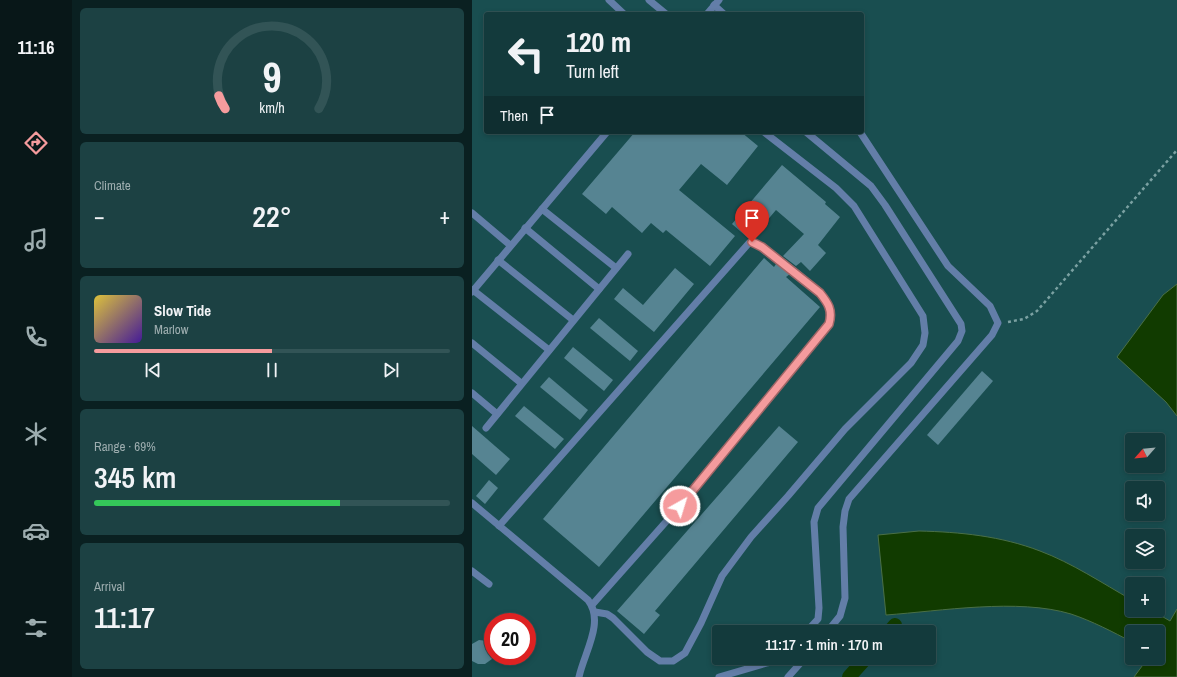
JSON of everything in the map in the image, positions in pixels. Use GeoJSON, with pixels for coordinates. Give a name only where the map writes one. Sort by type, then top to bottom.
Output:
{"type":"FeatureCollection","features":[{"type":"Feature","properties":{"kind":"lane"},"geometry":{"type":"LineString","coordinates":[[609,0],[622,12]]}},
{"type":"Feature","properties":{"kind":"lane"},"geometry":{"type":"LineString","coordinates":[[649,0],[664,12]]}},
{"type":"Feature","properties":{"kind":"lane"},"geometry":{"type":"LineString","coordinates":[[709,12],[717,3],[723,12]]}},
{"type":"Feature","properties":{"kind":"lane"},"geometry":{"type":"LineString","coordinates":[[549,350],[473,291],[510,245],[605,134]]}},
{"type":"Feature","properties":{"kind":"lane"},"geometry":{"type":"LineString","coordinates":[[594,609],[613,618],[647,652],[660,661],[679,658],[690,646],[722,576],[742,549],[844,428],[911,364],[923,345],[925,333],[923,316],[854,206],[836,188],[767,134]]}},
{"type":"Feature","properties":{"kind":"lane"},"geometry":{"type":"LineString","coordinates":[[808,134],[871,186],[885,205],[961,324],[962,330],[958,341],[818,508],[814,522],[819,608],[818,619],[812,625]]}},
{"type":"Feature","properties":{"kind":"lane"},"geometry":{"type":"LineString","coordinates":[[833,625],[840,616],[845,598],[843,527],[845,510],[850,499],[992,335],[998,323],[990,306],[948,266],[861,134]]}},
{"type":"Feature","properties":{"kind":"lane"},"geometry":{"type":"LineString","coordinates":[[542,209],[616,268]]}},
{"type":"Feature","properties":{"kind":"lane"},"geometry":{"type":"LineString","coordinates":[[472,213],[510,245]]}},
{"type":"Feature","properties":{"kind":"lane"},"geometry":{"type":"LineString","coordinates":[[525,228],[599,289]]}},
{"type":"Feature","properties":{"kind":"lane"},"geometry":{"type":"LineString","coordinates":[[499,526],[748,243],[752,242],[762,247],[820,293],[831,309],[829,324],[594,609]]}},
{"type":"Feature","properties":{"kind":"lane"},"geometry":{"type":"LineString","coordinates":[[486,428],[628,254]]}},
{"type":"Feature","properties":{"kind":"lane"},"geometry":{"type":"LineString","coordinates":[[498,260],[573,320]]}},
{"type":"Feature","properties":{"kind":"lane"},"geometry":{"type":"LineString","coordinates":[[472,343],[522,383]]}},
{"type":"Feature","properties":{"kind":"lane"},"geometry":{"type":"LineString","coordinates":[[472,393],[497,414]]}},
{"type":"Feature","properties":{"kind":"lane"},"geometry":{"type":"LineString","coordinates":[[472,503],[588,600],[594,609],[596,621],[580,674],[574,677]]}},
{"type":"Feature","properties":{"kind":"lane"},"geometry":{"type":"LineString","coordinates":[[472,571],[489,584]]}},
{"type":"Feature","properties":{"kind":"lane"},"geometry":{"type":"LineString","coordinates":[[719,677],[760,665]]}},
{"type":"Feature","properties":{"kind":"lane"},"geometry":{"type":"LineString","coordinates":[[788,677],[799,665]]}},
{"type":"Feature","properties":{"kind":"path"},"geometry":{"type":"LineString","coordinates":[[998,323],[1024,319],[1037,311],[1177,150]]}},
{"type":"Feature","properties":{"kind":"shaded area"},"geometry":{"type":"Polygon","coordinates":[[[1177,284],[1177,416],[1166,402],[1117,357],[1163,295],[1177,284]]]}},
{"type":"Feature","properties":{"kind":"shaded area"},"geometry":{"type":"Polygon","coordinates":[[[919,531],[950,532],[995,538],[1040,551],[1064,561],[1125,596],[1125,617],[1163,617],[1170,621],[1177,609],[1177,677],[1134,677],[1143,665],[1165,665],[1165,625],[1125,625],[1125,638],[1095,623],[1071,614],[1050,609],[1004,606],[886,615],[878,535],[919,531]]]}},
{"type":"Feature","properties":{"kind":"building"},"geometry":{"type":"Polygon","coordinates":[[[633,134],[743,134],[758,146],[727,185],[701,164],[679,190],[735,236],[710,266],[666,230],[663,233],[651,223],[642,233],[612,207],[606,214],[582,194],[633,134]]]}},
{"type":"Feature","properties":{"kind":"building"},"geometry":{"type":"Polygon","coordinates":[[[782,165],[826,202],[825,204],[840,217],[818,245],[826,253],[810,271],[801,262],[796,266],[783,256],[804,234],[776,210],[753,237],[748,238],[732,224],[782,165]]]}},
{"type":"Feature","properties":{"kind":"building"},"geometry":{"type":"Polygon","coordinates":[[[764,258],[774,267],[776,264],[790,274],[786,277],[820,307],[599,567],[543,519],[764,258]]]}},
{"type":"Feature","properties":{"kind":"building"},"geometry":{"type":"Polygon","coordinates":[[[675,268],[694,284],[654,332],[614,299],[623,288],[643,305],[675,268]]]}},
{"type":"Feature","properties":{"kind":"building"},"geometry":{"type":"Polygon","coordinates":[[[599,318],[638,351],[630,361],[590,328],[599,318]]]}},
{"type":"Feature","properties":{"kind":"building"},"geometry":{"type":"Polygon","coordinates":[[[573,347],[613,380],[604,391],[564,358],[573,347]]]}},
{"type":"Feature","properties":{"kind":"building"},"geometry":{"type":"Polygon","coordinates":[[[982,371],[993,381],[938,445],[927,435],[982,371]]]}},
{"type":"Feature","properties":{"kind":"building"},"geometry":{"type":"Polygon","coordinates":[[[549,377],[588,410],[580,420],[540,387],[549,377]]]}},
{"type":"Feature","properties":{"kind":"building"},"geometry":{"type":"Polygon","coordinates":[[[524,406],[564,439],[555,449],[515,416],[524,406]]]}},
{"type":"Feature","properties":{"kind":"building"},"geometry":{"type":"Polygon","coordinates":[[[472,426],[510,459],[496,475],[472,454],[472,426]]]}},
{"type":"Feature","properties":{"kind":"building"},"geometry":{"type":"Polygon","coordinates":[[[779,426],[798,442],[655,611],[660,615],[644,634],[617,611],[779,426]]]}},
{"type":"Feature","properties":{"kind":"building"},"geometry":{"type":"Polygon","coordinates":[[[489,480],[498,488],[485,504],[476,496],[489,480]]]}},
{"type":"Feature","properties":{"kind":"building"},"geometry":{"type":"Polygon","coordinates":[[[479,640],[484,641],[484,664],[478,664],[472,661],[472,644],[479,640]]]}},
{"type":"Feature","properties":{"kind":"waterway"},"geometry":{"type":"LineString","coordinates":[[849,677],[860,665]]}},
{"type":"Feature","properties":{"kind":"route"},"geometry":{"type":"LineString","coordinates":[[680,506],[829,324],[831,317],[831,309],[820,293],[762,247],[752,242]]}}]}
